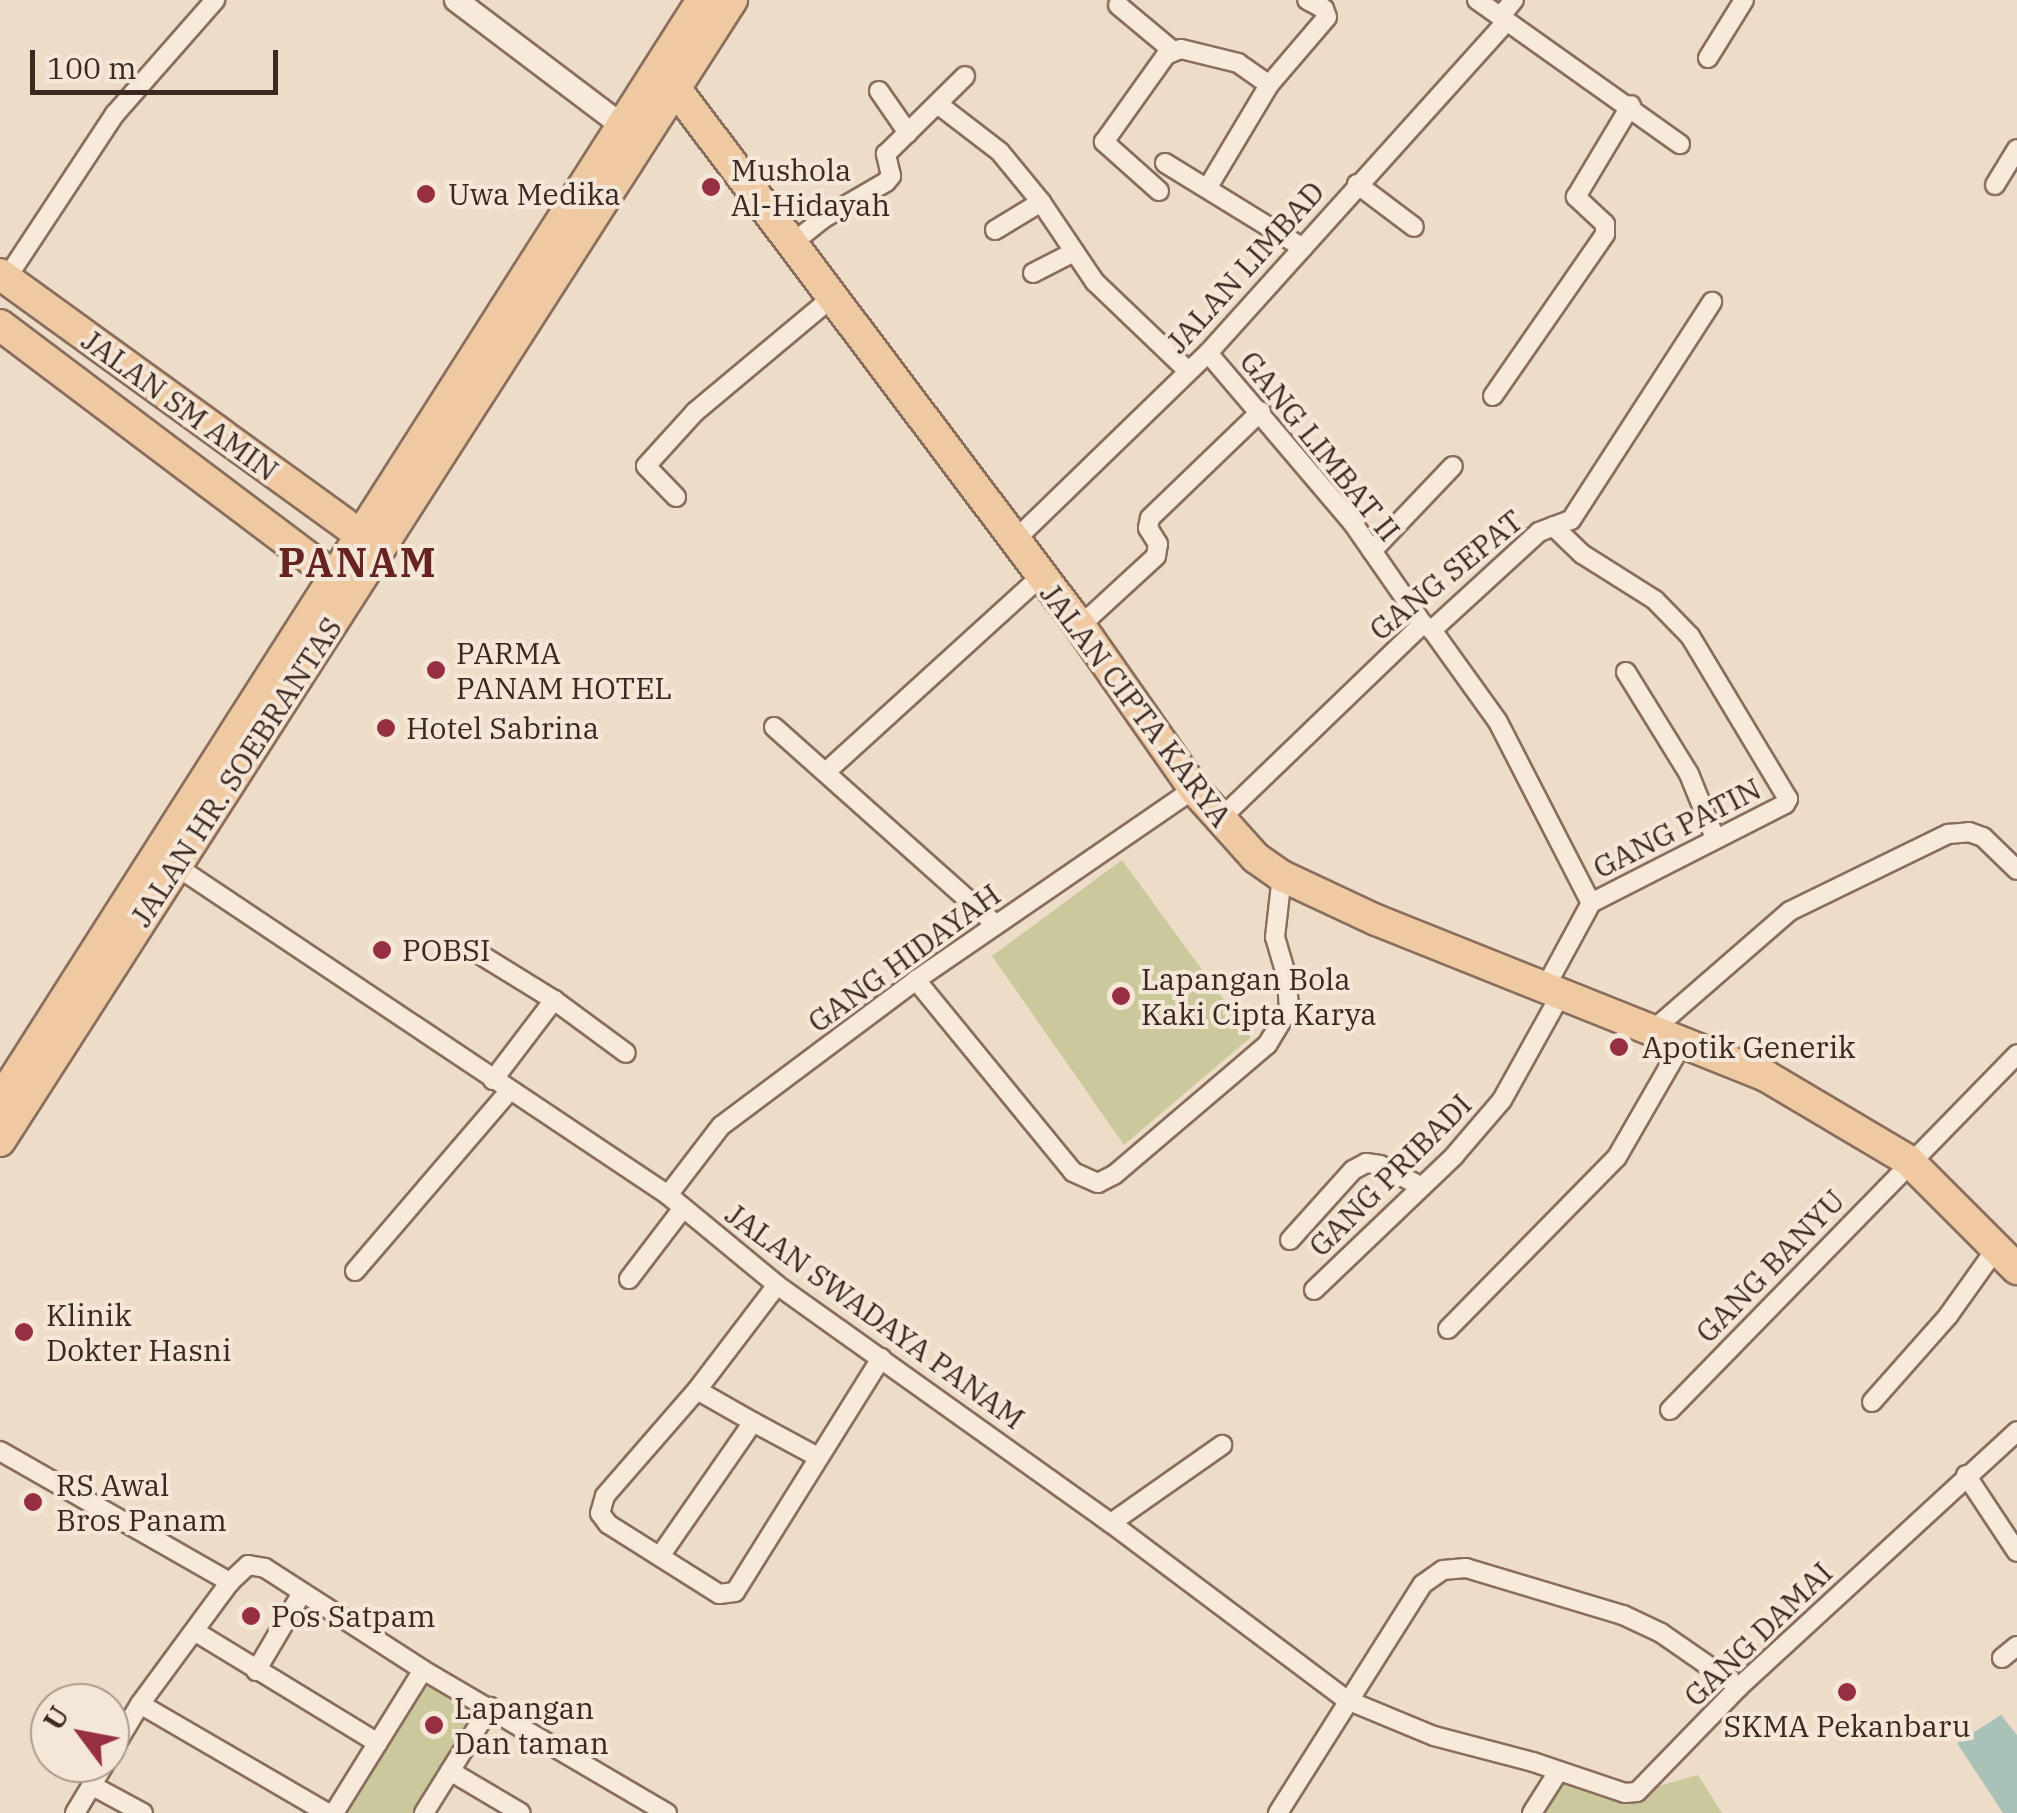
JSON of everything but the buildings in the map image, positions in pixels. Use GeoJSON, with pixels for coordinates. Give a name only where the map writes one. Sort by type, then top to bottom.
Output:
{"type":"FeatureCollection","features":[{"type":"Feature","properties":{"kind":"main road","name":"JALAN HR. SOEBRANTAS"},"geometry":{"type":"LineString","coordinates":[[370,542],[620,125],[702,0]]}},
{"type":"Feature","properties":{"kind":"main road","name":"JALAN HR. SOEBRANTAS"},"geometry":{"type":"LineString","coordinates":[[1,1096],[732,0]]}},
{"type":"Feature","properties":{"kind":"main road","name":"JALAN CIPTA KARYA"},"geometry":{"type":"LineString","coordinates":[[676,88],[790,246],[1080,626],[1218,821],[1282,876],[1376,920],[1766,1076],[1909,1160],[2012,1262]]}},
{"type":"Feature","properties":{"kind":"main road","name":"JALAN SM AMIN"},"geometry":{"type":"LineString","coordinates":[[3,277],[370,542]]}},
{"type":"Feature","properties":{"kind":"main road","name":"JALAN SM AMIN"},"geometry":{"type":"LineString","coordinates":[[0,326],[343,584]]}},
{"type":"Feature","properties":{"kind":"main road","name":"JALAN HR. SOEBRANTAS"},"geometry":{"type":"LineString","coordinates":[[0,1141],[176,866],[343,584]]}},
{"type":"Feature","properties":{"kind":"street"},"geometry":{"type":"LineString","coordinates":[[3,277],[134,88],[214,0]]}},
{"type":"Feature","properties":{"kind":"street"},"geometry":{"type":"LineString","coordinates":[[456,0],[620,125]]}},
{"type":"Feature","properties":{"kind":"street"},"geometry":{"type":"LineString","coordinates":[[1208,186],[1269,85],[1327,18],[1324,9],[1307,0]]}},
{"type":"Feature","properties":{"kind":"street"},"geometry":{"type":"LineString","coordinates":[[1478,0],[1631,105],[1680,144]]}},
{"type":"Feature","properties":{"kind":"street","name":"JALAN LIMBAD"},"geometry":{"type":"LineString","coordinates":[[1015,540],[1208,353],[1503,19],[1514,0]]}},
{"type":"Feature","properties":{"kind":"street"},"geometry":{"type":"LineString","coordinates":[[1708,58],[1737,3]]}},
{"type":"Feature","properties":{"kind":"street"},"geometry":{"type":"LineString","coordinates":[[1118,5],[1172,50],[1238,64],[1269,85]]}},
{"type":"Feature","properties":{"kind":"street"},"geometry":{"type":"LineString","coordinates":[[1159,190],[1104,142],[1172,50]]}},
{"type":"Feature","properties":{"kind":"street"},"geometry":{"type":"LineString","coordinates":[[790,246],[824,218],[886,182],[890,176],[886,154],[939,106],[965,76]]}},
{"type":"Feature","properties":{"kind":"street"},"geometry":{"type":"LineString","coordinates":[[879,91],[908,132]]}},
{"type":"Feature","properties":{"kind":"street"},"geometry":{"type":"LineString","coordinates":[[1493,396],[1605,234],[1604,224],[1576,197],[1631,105]]}},
{"type":"Feature","properties":{"kind":"street"},"geometry":{"type":"LineString","coordinates":[[939,106],[1000,152],[1041,202],[1095,282],[1188,372]]}},
{"type":"Feature","properties":{"kind":"street"},"geometry":{"type":"LineString","coordinates":[[1995,185],[2017,149]]}},
{"type":"Feature","properties":{"kind":"street"},"geometry":{"type":"LineString","coordinates":[[1165,163],[1303,248]]}},
{"type":"Feature","properties":{"kind":"street"},"geometry":{"type":"LineString","coordinates":[[1357,184],[1414,227]]}},
{"type":"Feature","properties":{"kind":"street"},"geometry":{"type":"LineString","coordinates":[[996,230],[1041,202]]}},
{"type":"Feature","properties":{"kind":"street"},"geometry":{"type":"LineString","coordinates":[[1033,273],[1074,252]]}},
{"type":"Feature","properties":{"kind":"street"},"geometry":{"type":"LineString","coordinates":[[676,497],[646,466],[694,412],[830,299]]}},
{"type":"Feature","properties":{"kind":"street","name":"GANG SEPAT"},"geometry":{"type":"LineString","coordinates":[[1218,821],[1428,627],[1540,532],[1570,520],[1712,302]]}},
{"type":"Feature","properties":{"kind":"street","name":"GANG LIMBAT II"},"geometry":{"type":"LineString","coordinates":[[1208,353],[1260,411],[1372,551],[1498,722],[1592,903]]}},
{"type":"Feature","properties":{"kind":"street"},"geometry":{"type":"LineString","coordinates":[[1080,626],[1156,556],[1158,544],[1148,528],[1150,518],[1260,411]]}},
{"type":"Feature","properties":{"kind":"street"},"geometry":{"type":"LineString","coordinates":[[1372,551],[1453,466]]}},
{"type":"Feature","properties":{"kind":"street","name":"GANG PATIN"},"geometry":{"type":"LineString","coordinates":[[1553,526],[1582,554],[1655,600],[1690,636],[1788,798],[1785,804],[1592,903],[1554,989]]}},
{"type":"Feature","properties":{"kind":"street"},"geometry":{"type":"LineString","coordinates":[[827,771],[1040,576]]}},
{"type":"Feature","properties":{"kind":"street"},"geometry":{"type":"LineString","coordinates":[[1626,672],[1690,774],[1716,838]]}},
{"type":"Feature","properties":{"kind":"street"},"geometry":{"type":"LineString","coordinates":[[774,727],[996,926]]}},
{"type":"Feature","properties":{"kind":"street","name":"GANG HIDAYAH"},"geometry":{"type":"LineString","coordinates":[[668,1195],[721,1126],[916,980],[1194,789]]}},
{"type":"Feature","properties":{"kind":"street"},"geometry":{"type":"LineString","coordinates":[[1652,1030],[1790,911],[1837,884],[1948,834],[1969,832],[1983,837],[2017,870]]}},
{"type":"Feature","properties":{"kind":"street","name":"JALAN SWADAYA PANAM"},"geometry":{"type":"LineString","coordinates":[[176,866],[668,1195],[778,1285],[1110,1523],[1347,1700],[1434,1736],[1558,1772]]}},
{"type":"Feature","properties":{"kind":"street"},"geometry":{"type":"LineString","coordinates":[[916,980],[1073,1172],[1098,1183],[1114,1174],[1268,1044],[1290,1009],[1288,978],[1275,936],[1282,876]]}},
{"type":"Feature","properties":{"kind":"street"},"geometry":{"type":"LineString","coordinates":[[481,955],[554,1000],[626,1054]]}},
{"type":"Feature","properties":{"kind":"street","name":"GANG PRIBADI"},"geometry":{"type":"LineString","coordinates":[[1314,1290],[1422,1186],[1502,1100],[1554,989]]}},
{"type":"Feature","properties":{"kind":"street"},"geometry":{"type":"LineString","coordinates":[[493,1080],[554,1000]]}},
{"type":"Feature","properties":{"kind":"street"},"geometry":{"type":"LineString","coordinates":[[1448,1329],[1618,1157],[1683,1042]]}},
{"type":"Feature","properties":{"kind":"street","name":"GANG BANYU"},"geometry":{"type":"LineString","coordinates":[[1670,1410],[1909,1160],[2017,1054]]}},
{"type":"Feature","properties":{"kind":"street"},"geometry":{"type":"LineString","coordinates":[[355,1271],[510,1090]]}},
{"type":"Feature","properties":{"kind":"street"},"geometry":{"type":"LineString","coordinates":[[1290,1240],[1352,1170],[1366,1163],[1380,1165],[1422,1186]]}},
{"type":"Feature","properties":{"kind":"street"},"geometry":{"type":"LineString","coordinates":[[629,1279],[683,1208]]}},
{"type":"Feature","properties":{"kind":"street"},"geometry":{"type":"LineString","coordinates":[[1872,1402],[1948,1316],[2012,1262]]}},
{"type":"Feature","properties":{"kind":"street"},"geometry":{"type":"LineString","coordinates":[[778,1285],[697,1390],[605,1496],[600,1513],[608,1524],[719,1594],[735,1592],[881,1358]]}},
{"type":"Feature","properties":{"kind":"street"},"geometry":{"type":"LineString","coordinates":[[697,1390],[818,1458]]}},
{"type":"Feature","properties":{"kind":"street"},"geometry":{"type":"LineString","coordinates":[[660,1556],[754,1422]]}},
{"type":"Feature","properties":{"kind":"street","name":"GANG DAMAI"},"geometry":{"type":"LineString","coordinates":[[1558,1772],[1625,1794],[1637,1792],[1738,1688],[2017,1431]]}},
{"type":"Feature","properties":{"kind":"street"},"geometry":{"type":"LineString","coordinates":[[1110,1523],[1222,1446]]}},
{"type":"Feature","properties":{"kind":"street"},"geometry":{"type":"LineString","coordinates":[[0,1451],[230,1582]]}},
{"type":"Feature","properties":{"kind":"street"},"geometry":{"type":"LineString","coordinates":[[1966,1476],[2017,1552]]}},
{"type":"Feature","properties":{"kind":"street"},"geometry":{"type":"LineString","coordinates":[[130,1721],[230,1582],[248,1565],[265,1568],[424,1670],[667,1813]]}},
{"type":"Feature","properties":{"kind":"street"},"geometry":{"type":"LineString","coordinates":[[1278,1813],[1423,1584],[1443,1570],[1466,1568],[1623,1615],[1662,1633],[1738,1688]]}},
{"type":"Feature","properties":{"kind":"street"},"geometry":{"type":"LineString","coordinates":[[256,1671],[302,1593]]}},
{"type":"Feature","properties":{"kind":"street"},"geometry":{"type":"LineString","coordinates":[[196,1632],[378,1743]]}},
{"type":"Feature","properties":{"kind":"street"},"geometry":{"type":"LineString","coordinates":[[140,1704],[330,1813],[424,1670]]}},
{"type":"Feature","properties":{"kind":"street"},"geometry":{"type":"LineString","coordinates":[[424,1813],[490,1707]]}},
{"type":"Feature","properties":{"kind":"street"},"geometry":{"type":"LineString","coordinates":[[450,1771],[521,1813]]}},
{"type":"Feature","properties":{"kind":"street"},"geometry":{"type":"LineString","coordinates":[[1532,1813],[1558,1772]]}},
{"type":"Feature","properties":{"kind":"street"},"geometry":{"type":"LineString","coordinates":[[74,1813],[92,1785],[143,1813]]}},
{"type":"Feature","properties":{"kind":"shaded area","name":"Lapangan Bola Kaki Cipta Karya"},"geometry":{"type":"Polygon","coordinates":[[[1122,860],[1251,1037],[1124,1145],[992,956],[1122,860]]]}},
{"type":"Feature","properties":{"kind":"shaded area","name":"Lapangan Dan taman"},"geometry":{"type":"Polygon","coordinates":[[[423,1670],[490,1707],[424,1813],[334,1813],[423,1670]]]}},
{"type":"Feature","properties":{"kind":"shaded area"},"geometry":{"type":"Polygon","coordinates":[[[2001,1715],[2017,1735],[2017,1813],[2003,1813],[1957,1743],[2001,1715]]]}},
{"type":"Feature","properties":{"kind":"shaded area"},"geometry":{"type":"Polygon","coordinates":[[[1558,1772],[1637,1792],[1698,1775],[1722,1813],[1532,1813],[1558,1772]]]}},
{"type":"Feature","properties":{"kind":"place","name":"Mushola Al-Hidayah"},"geometry":{"type":"Point","coordinates":[711,187]}},
{"type":"Feature","properties":{"kind":"place","name":"Uwa Medika"},"geometry":{"type":"Point","coordinates":[426,194]}},
{"type":"Feature","properties":{"kind":"place","name":"PARMA PANAM HOTEL"},"geometry":{"type":"Point","coordinates":[436,670]}},
{"type":"Feature","properties":{"kind":"place","name":"Hotel Sabrina"},"geometry":{"type":"Point","coordinates":[386,728]}},
{"type":"Feature","properties":{"kind":"place","name":"POBSI"},"geometry":{"type":"Point","coordinates":[382,950]}},
{"type":"Feature","properties":{"kind":"place","name":"Lapangan Bola Kaki Cipta Karya"},"geometry":{"type":"Point","coordinates":[1121,996]}},
{"type":"Feature","properties":{"kind":"place","name":"Apotik Generik"},"geometry":{"type":"Point","coordinates":[1619,1047]}},
{"type":"Feature","properties":{"kind":"place","name":"Klinik Dokter Hasni"},"geometry":{"type":"Point","coordinates":[24,1332]}},
{"type":"Feature","properties":{"kind":"place","name":"RS Awal Bros Panam"},"geometry":{"type":"Point","coordinates":[33,1502]}},
{"type":"Feature","properties":{"kind":"place","name":"Pos Satpam"},"geometry":{"type":"Point","coordinates":[251,1616]}},
{"type":"Feature","properties":{"kind":"place","name":"SKMA Pekanbaru"},"geometry":{"type":"Point","coordinates":[1847,1692]}},
{"type":"Feature","properties":{"kind":"place","name":"Lapangan Dan taman"},"geometry":{"type":"Point","coordinates":[434,1725]}},
{"type":"Feature","properties":{"kind":"district","name":"PANAM"},"geometry":{"type":"Point","coordinates":[358,562]}}]}
